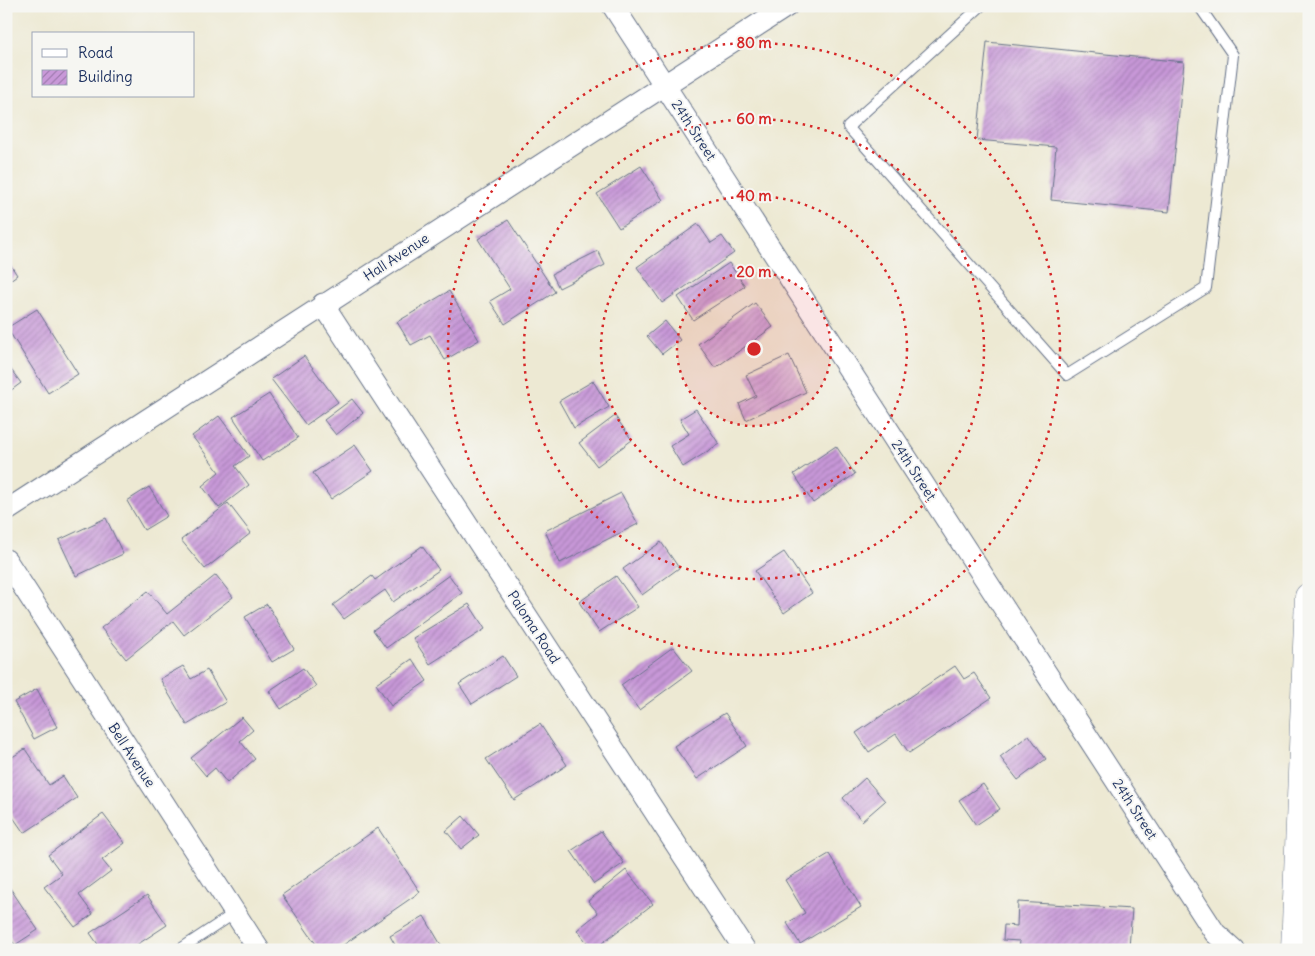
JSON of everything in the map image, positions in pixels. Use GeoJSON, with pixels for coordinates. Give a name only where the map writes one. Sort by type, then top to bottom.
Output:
{"type":"FeatureCollection","features":[{"type":"Feature","properties":{"kind":"main road"},"geometry":{"type":"LineString","coordinates":[[1295,950],[1309,597]]}},
{"type":"Feature","properties":{"kind":"street","name":"24th Street"},"geometry":{"type":"LineString","coordinates":[[613,6],[1215,942],[1234,950]]}},
{"type":"Feature","properties":{"kind":"street","name":"Hall Avenue"},"geometry":{"type":"LineString","coordinates":[[6,511],[323,304],[787,6]]}},
{"type":"Feature","properties":{"kind":"street","name":"Paloma Road"},"geometry":{"type":"LineString","coordinates":[[323,304],[745,950]]}},
{"type":"Feature","properties":{"kind":"street","name":"Bell Avenue"},"geometry":{"type":"LineString","coordinates":[[6,560],[258,950]]}},
{"type":"Feature","properties":{"kind":"lane"},"geometry":{"type":"LineString","coordinates":[[981,6],[848,128],[1067,375],[1206,288],[1233,55],[1199,6]]}},
{"type":"Feature","properties":{"kind":"lane"},"geometry":{"type":"LineString","coordinates":[[179,950],[235,913]]}},
{"type":"Feature","properties":{"kind":"building"},"geometry":{"type":"Polygon","coordinates":[[[987,42],[1184,62],[1169,212],[1051,200],[1056,147],[977,140],[987,42]]]}},
{"type":"Feature","properties":{"kind":"building"},"geometry":{"type":"Polygon","coordinates":[[[641,166],[663,200],[619,228],[597,194],[641,166]]]}},
{"type":"Feature","properties":{"kind":"building"},"geometry":{"type":"Polygon","coordinates":[[[508,220],[555,292],[505,324],[490,301],[510,289],[478,239],[508,220]]]}},
{"type":"Feature","properties":{"kind":"building"},"geometry":{"type":"Polygon","coordinates":[[[698,224],[711,243],[722,236],[734,253],[662,303],[637,267],[698,224]]]}},
{"type":"Feature","properties":{"kind":"building"},"geometry":{"type":"Polygon","coordinates":[[[598,251],[605,265],[559,288],[552,274],[598,251]]]}},
{"type":"Feature","properties":{"kind":"building"},"geometry":{"type":"Polygon","coordinates":[[[6,258],[17,275],[6,283],[6,258]]]}},
{"type":"Feature","properties":{"kind":"building"},"geometry":{"type":"Polygon","coordinates":[[[729,263],[745,286],[693,320],[678,297],[729,263]]]}},
{"type":"Feature","properties":{"kind":"building"},"geometry":{"type":"Polygon","coordinates":[[[449,291],[479,340],[445,360],[430,335],[411,345],[397,322],[449,291]]]}},
{"type":"Feature","properties":{"kind":"building"},"geometry":{"type":"Polygon","coordinates":[[[755,303],[773,327],[715,368],[698,344],[755,303]]]}},
{"type":"Feature","properties":{"kind":"building"},"geometry":{"type":"Polygon","coordinates":[[[37,309],[78,374],[48,393],[7,328],[37,309]]]}},
{"type":"Feature","properties":{"kind":"building"},"geometry":{"type":"Polygon","coordinates":[[[665,321],[680,340],[662,354],[647,336],[665,321]]]}},
{"type":"Feature","properties":{"kind":"building"},"geometry":{"type":"Polygon","coordinates":[[[789,355],[806,392],[746,420],[739,404],[756,396],[746,375],[789,355]]]}},
{"type":"Feature","properties":{"kind":"building"},"geometry":{"type":"Polygon","coordinates":[[[304,356],[338,402],[306,425],[271,379],[304,356]]]}},
{"type":"Feature","properties":{"kind":"building"},"geometry":{"type":"Polygon","coordinates":[[[6,363],[21,383],[6,394],[6,363]]]}},
{"type":"Feature","properties":{"kind":"building"},"geometry":{"type":"Polygon","coordinates":[[[593,381],[609,407],[574,428],[559,401],[593,381]]]}},
{"type":"Feature","properties":{"kind":"building"},"geometry":{"type":"Polygon","coordinates":[[[269,394],[298,438],[262,461],[233,417],[269,394]]]}},
{"type":"Feature","properties":{"kind":"building"},"geometry":{"type":"Polygon","coordinates":[[[352,399],[363,413],[336,435],[324,420],[352,399]]]}},
{"type":"Feature","properties":{"kind":"building"},"geometry":{"type":"Polygon","coordinates":[[[696,409],[719,444],[683,467],[670,446],[689,434],[680,419],[696,409]]]}},
{"type":"Feature","properties":{"kind":"building"},"geometry":{"type":"Polygon","coordinates":[[[219,416],[249,456],[235,466],[249,485],[219,508],[202,486],[219,472],[192,436],[219,416]]]}},
{"type":"Feature","properties":{"kind":"building"},"geometry":{"type":"Polygon","coordinates":[[[615,416],[632,440],[597,466],[579,443],[615,416]]]}},
{"type":"Feature","properties":{"kind":"building"},"geometry":{"type":"Polygon","coordinates":[[[355,445],[373,471],[331,499],[313,473],[355,445]]]}},
{"type":"Feature","properties":{"kind":"building"},"geometry":{"type":"Polygon","coordinates":[[[836,446],[855,474],[813,503],[794,474],[836,446]]]}},
{"type":"Feature","properties":{"kind":"building"},"geometry":{"type":"Polygon","coordinates":[[[149,487],[167,516],[144,530],[127,501],[149,487]]]}},
{"type":"Feature","properties":{"kind":"building"},"geometry":{"type":"Polygon","coordinates":[[[621,493],[638,524],[560,563],[545,531],[621,493]]]}},
{"type":"Feature","properties":{"kind":"building"},"geometry":{"type":"Polygon","coordinates":[[[228,503],[251,533],[205,569],[181,540],[228,503]]]}},
{"type":"Feature","properties":{"kind":"building"},"geometry":{"type":"Polygon","coordinates":[[[106,518],[123,554],[76,576],[59,540],[106,518]]]}},
{"type":"Feature","properties":{"kind":"building"},"geometry":{"type":"Polygon","coordinates":[[[661,542],[679,568],[642,595],[623,569],[661,542]]]}},
{"type":"Feature","properties":{"kind":"building"},"geometry":{"type":"Polygon","coordinates":[[[422,546],[439,570],[393,602],[385,590],[344,619],[333,605],[372,576],[375,580],[422,546]]]}},
{"type":"Feature","properties":{"kind":"building"},"geometry":{"type":"Polygon","coordinates":[[[784,552],[812,593],[784,613],[755,571],[784,552]]]}},
{"type":"Feature","properties":{"kind":"building"},"geometry":{"type":"Polygon","coordinates":[[[216,575],[233,597],[184,635],[173,621],[126,659],[101,628],[148,591],[167,614],[216,575]]]}},
{"type":"Feature","properties":{"kind":"building"},"geometry":{"type":"Polygon","coordinates":[[[449,575],[462,593],[386,648],[373,630],[449,575]]]}},
{"type":"Feature","properties":{"kind":"building"},"geometry":{"type":"Polygon","coordinates":[[[616,576],[638,607],[599,632],[579,602],[616,576]]]}},
{"type":"Feature","properties":{"kind":"building"},"geometry":{"type":"Polygon","coordinates":[[[267,604],[294,649],[272,662],[245,617],[267,604]]]}},
{"type":"Feature","properties":{"kind":"building"},"geometry":{"type":"Polygon","coordinates":[[[469,604],[485,629],[430,664],[413,638],[469,604]]]}},
{"type":"Feature","properties":{"kind":"building"},"geometry":{"type":"Polygon","coordinates":[[[673,647],[692,671],[639,710],[621,685],[673,647]]]}},
{"type":"Feature","properties":{"kind":"building"},"geometry":{"type":"Polygon","coordinates":[[[503,656],[516,676],[472,704],[459,684],[503,656]]]}},
{"type":"Feature","properties":{"kind":"building"},"geometry":{"type":"Polygon","coordinates":[[[412,659],[427,681],[391,706],[376,684],[412,659]]]}},
{"type":"Feature","properties":{"kind":"building"},"geometry":{"type":"Polygon","coordinates":[[[183,666],[191,679],[207,670],[226,702],[187,725],[160,679],[183,666]]]}},
{"type":"Feature","properties":{"kind":"building"},"geometry":{"type":"Polygon","coordinates":[[[955,666],[964,679],[974,673],[991,698],[909,753],[896,734],[869,752],[856,733],[955,666]]]}},
{"type":"Feature","properties":{"kind":"building"},"geometry":{"type":"Polygon","coordinates":[[[303,668],[316,686],[281,709],[269,691],[303,668]]]}},
{"type":"Feature","properties":{"kind":"building"},"geometry":{"type":"Polygon","coordinates":[[[37,689],[57,727],[34,739],[14,702],[37,689]]]}},
{"type":"Feature","properties":{"kind":"building"},"geometry":{"type":"Polygon","coordinates":[[[725,713],[747,746],[697,779],[674,746],[725,713]]]}},
{"type":"Feature","properties":{"kind":"building"},"geometry":{"type":"Polygon","coordinates":[[[242,717],[253,730],[240,741],[255,759],[227,783],[215,768],[206,776],[191,758],[242,717]]]}},
{"type":"Feature","properties":{"kind":"building"},"geometry":{"type":"Polygon","coordinates":[[[540,724],[567,765],[514,800],[486,759],[540,724]]]}},
{"type":"Feature","properties":{"kind":"building"},"geometry":{"type":"Polygon","coordinates":[[[1029,735],[1046,759],[1018,780],[1000,757],[1029,735]]]}},
{"type":"Feature","properties":{"kind":"building"},"geometry":{"type":"Polygon","coordinates":[[[25,749],[49,785],[63,776],[77,798],[24,833],[6,807],[6,761],[25,749]]]}},
{"type":"Feature","properties":{"kind":"building"},"geometry":{"type":"Polygon","coordinates":[[[865,778],[885,801],[862,821],[843,798],[865,778]]]}},
{"type":"Feature","properties":{"kind":"building"},"geometry":{"type":"Polygon","coordinates":[[[983,784],[1000,809],[976,825],[959,800],[983,784]]]}},
{"type":"Feature","properties":{"kind":"building"},"geometry":{"type":"Polygon","coordinates":[[[103,814],[125,843],[102,860],[111,871],[79,895],[93,914],[75,927],[44,887],[62,874],[48,855],[103,814]]]}},
{"type":"Feature","properties":{"kind":"building"},"geometry":{"type":"Polygon","coordinates":[[[463,816],[479,835],[461,849],[446,831],[463,816]]]}},
{"type":"Feature","properties":{"kind":"building"},"geometry":{"type":"Polygon","coordinates":[[[378,828],[420,892],[336,950],[320,950],[282,895],[378,828]]]}},
{"type":"Feature","properties":{"kind":"building"},"geometry":{"type":"Polygon","coordinates":[[[601,831],[624,863],[594,884],[571,851],[601,831]]]}},
{"type":"Feature","properties":{"kind":"building"},"geometry":{"type":"Polygon","coordinates":[[[829,854],[861,907],[800,944],[787,923],[805,913],[785,880],[829,854]]]}},
{"type":"Feature","properties":{"kind":"building"},"geometry":{"type":"Polygon","coordinates":[[[626,870],[653,904],[593,950],[577,930],[598,913],[588,901],[626,870]]]}},
{"type":"Feature","properties":{"kind":"building"},"geometry":{"type":"Polygon","coordinates":[[[10,888],[38,930],[15,945],[6,932],[6,890],[10,888]]]}},
{"type":"Feature","properties":{"kind":"building"},"geometry":{"type":"Polygon","coordinates":[[[147,895],[167,925],[129,950],[102,950],[90,933],[147,895]]]}},
{"type":"Feature","properties":{"kind":"building"},"geometry":{"type":"Polygon","coordinates":[[[1018,902],[1132,909],[1129,948],[1090,945],[1090,950],[1019,950],[1020,941],[1003,940],[1004,925],[1017,926],[1018,902]]]}},
{"type":"Feature","properties":{"kind":"building"},"geometry":{"type":"Polygon","coordinates":[[[424,916],[444,950],[398,950],[390,936],[424,916]]]}}]}
